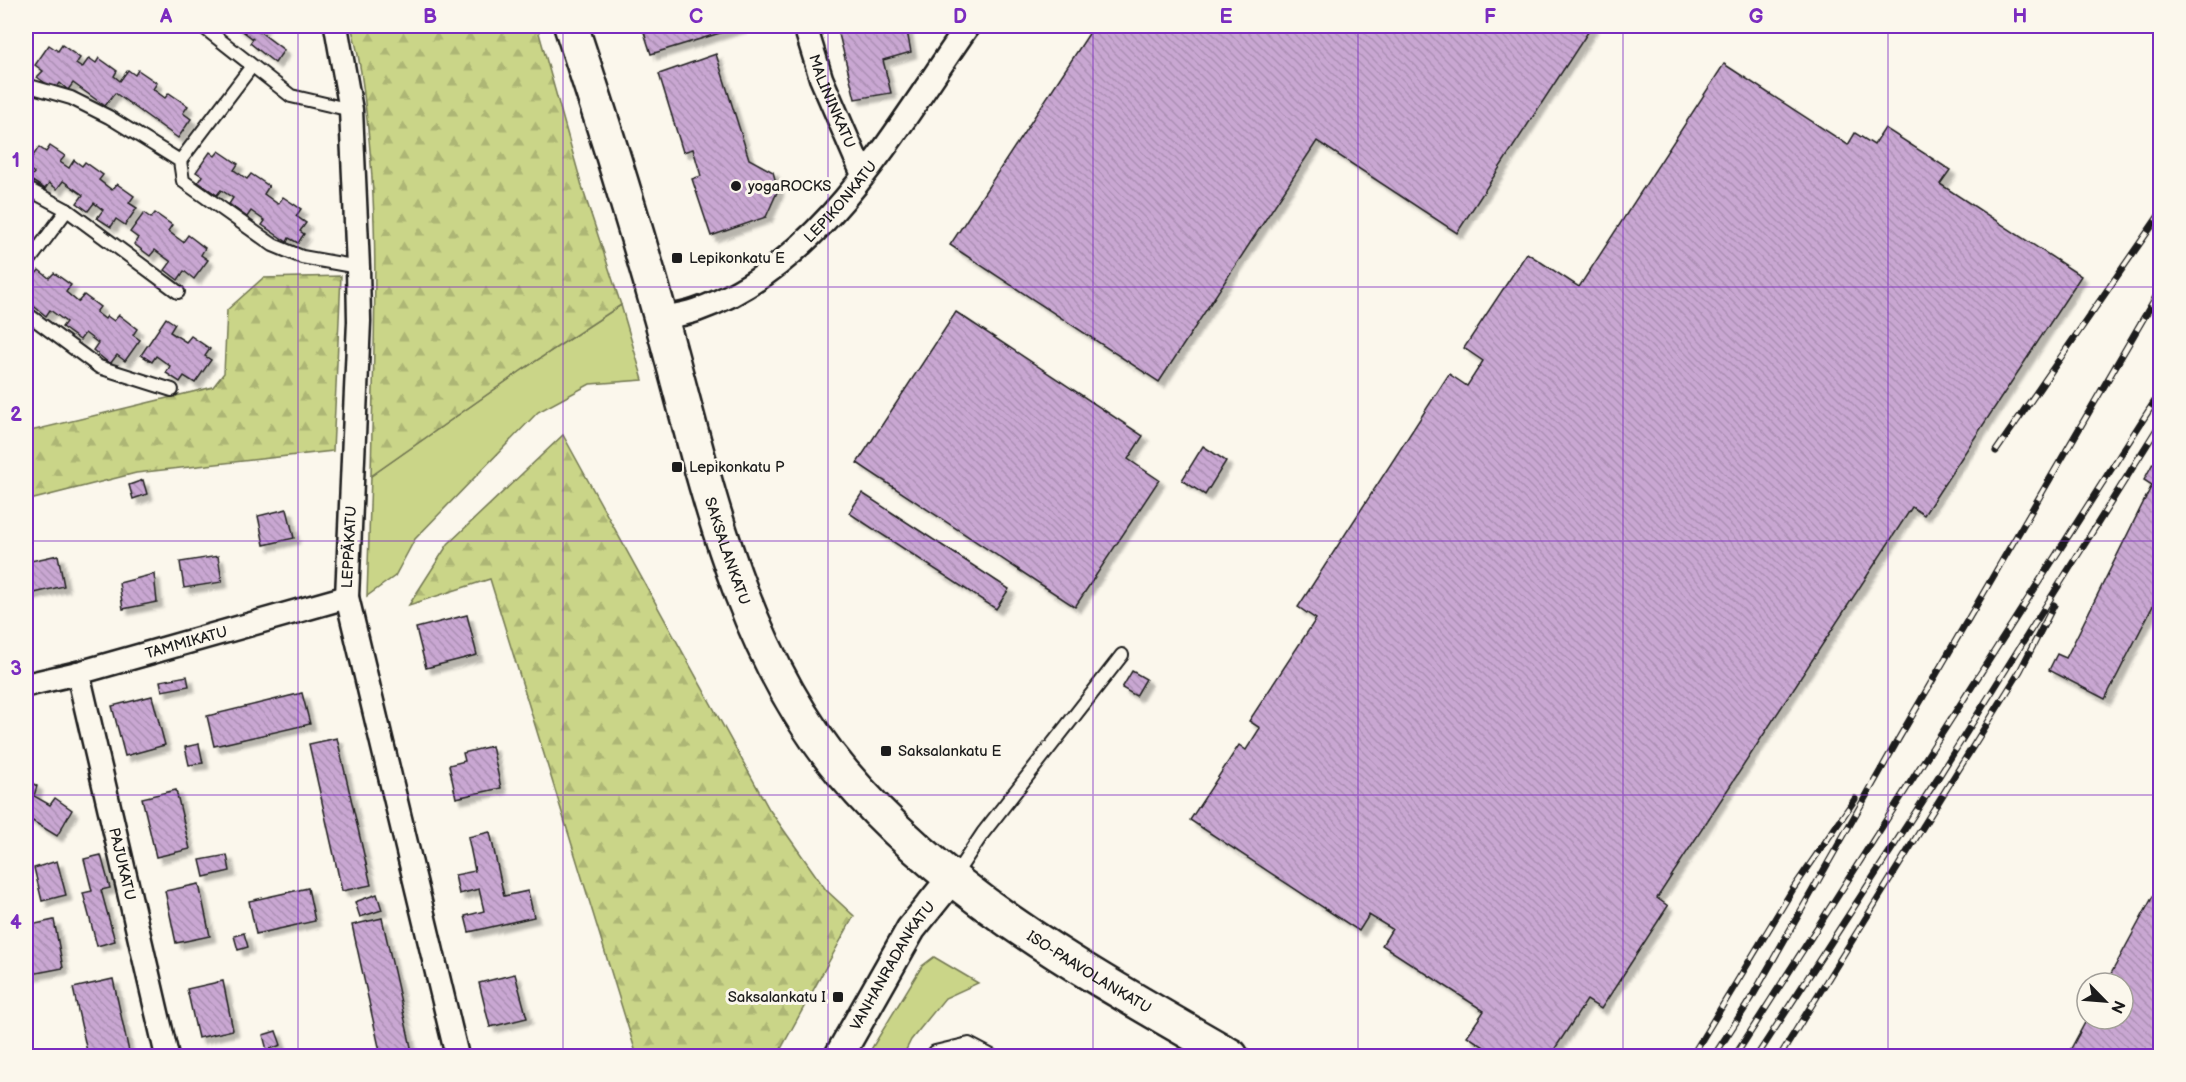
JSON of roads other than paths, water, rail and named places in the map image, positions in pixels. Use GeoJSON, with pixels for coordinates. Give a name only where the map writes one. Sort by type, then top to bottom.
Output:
{"type":"FeatureCollection","features":[{"type":"Feature","properties":{"kind":"main road","name":"SAKSALANKATU"},"geometry":{"type":"LineString","coordinates":[[571,26],[619,170],[724,538],[757,633],[786,692],[842,772],[907,839],[952,878]]}},
{"type":"Feature","properties":{"kind":"main road","name":"ISO-PAAVOLANKATU"},"geometry":{"type":"LineString","coordinates":[[952,878],[1010,924],[1231,1056]]}},
{"type":"Feature","properties":{"kind":"street","name":"LEPPÄKATU"},"geometry":{"type":"LineString","coordinates":[[336,26],[351,110],[358,267],[359,321],[347,597],[457,1056]]}},
{"type":"Feature","properties":{"kind":"street","name":"MALININKATU"},"geometry":{"type":"LineString","coordinates":[[805,26],[821,78],[863,175]]}},
{"type":"Feature","properties":{"kind":"street","name":"LEPIKONKATU"},"geometry":{"type":"LineString","coordinates":[[661,318],[697,310],[766,274],[806,243],[863,175],[968,26]]}},
{"type":"Feature","properties":{"kind":"street","name":"TAMMIKATU"},"geometry":{"type":"LineString","coordinates":[[26,685],[78,673],[347,597]]}},
{"type":"Feature","properties":{"kind":"street","name":"PAJUKATU"},"geometry":{"type":"LineString","coordinates":[[78,673],[167,1056]]}},
{"type":"Feature","properties":{"kind":"street","name":"VANHANRADANKATU"},"geometry":{"type":"LineString","coordinates":[[839,1056],[911,929],[952,878]]}},
{"type":"Feature","properties":{"kind":"lane"},"geometry":{"type":"LineString","coordinates":[[202,26],[291,96],[351,110]]}},
{"type":"Feature","properties":{"kind":"lane"},"geometry":{"type":"LineString","coordinates":[[252,66],[180,161],[183,181],[273,245],[302,257],[358,267]]}},
{"type":"Feature","properties":{"kind":"lane"},"geometry":{"type":"LineString","coordinates":[[26,85],[71,98],[109,117],[180,161]]}},
{"type":"Feature","properties":{"kind":"lane"},"geometry":{"type":"LineString","coordinates":[[26,188],[67,210],[178,292]]}},
{"type":"Feature","properties":{"kind":"lane"},"geometry":{"type":"LineString","coordinates":[[26,265],[67,210]]}},
{"type":"Feature","properties":{"kind":"lane"},"geometry":{"type":"LineString","coordinates":[[26,313],[99,367],[172,390]]}},
{"type":"Feature","properties":{"kind":"lane"},"geometry":{"type":"LineString","coordinates":[[952,878],[983,833],[1122,655]]}},
{"type":"Feature","properties":{"kind":"lane"},"geometry":{"type":"LineString","coordinates":[[932,1056],[935,1052],[969,1044],[992,1056]]}},
{"type":"Feature","properties":{"kind":"railway"},"geometry":{"type":"LineString","coordinates":[[1996,451],[2160,214]]}},
{"type":"Feature","properties":{"kind":"railway"},"geometry":{"type":"LineString","coordinates":[[1714,1056],[1752,997],[1899,738],[2160,290]]}},
{"type":"Feature","properties":{"kind":"railway"},"geometry":{"type":"LineString","coordinates":[[1735,1056],[2160,393]]}},
{"type":"Feature","properties":{"kind":"railway"},"geometry":{"type":"LineString","coordinates":[[1757,1056],[1939,776],[2160,424]]}},
{"type":"Feature","properties":{"kind":"railway"},"geometry":{"type":"LineString","coordinates":[[1780,1056],[2020,671],[2054,605]]}},
{"type":"Feature","properties":{"kind":"railway"},"geometry":{"type":"LineString","coordinates":[[1692,1056],[1793,889],[1855,799]]}},
{"type":"Feature","properties":{"kind":"place","name":"yogaROCKS"},"geometry":{"type":"Point","coordinates":[736,186]}},
{"type":"Feature","properties":{"kind":"place","name":"Lepikonkatu E"},"geometry":{"type":"Point","coordinates":[677,258]}},
{"type":"Feature","properties":{"kind":"place","name":"Lepikonkatu P"},"geometry":{"type":"Point","coordinates":[677,467]}},
{"type":"Feature","properties":{"kind":"place","name":"Saksalankatu E"},"geometry":{"type":"Point","coordinates":[886,751]}},
{"type":"Feature","properties":{"kind":"place","name":"Saksalankatu I"},"geometry":{"type":"Point","coordinates":[838,997]}}]}
